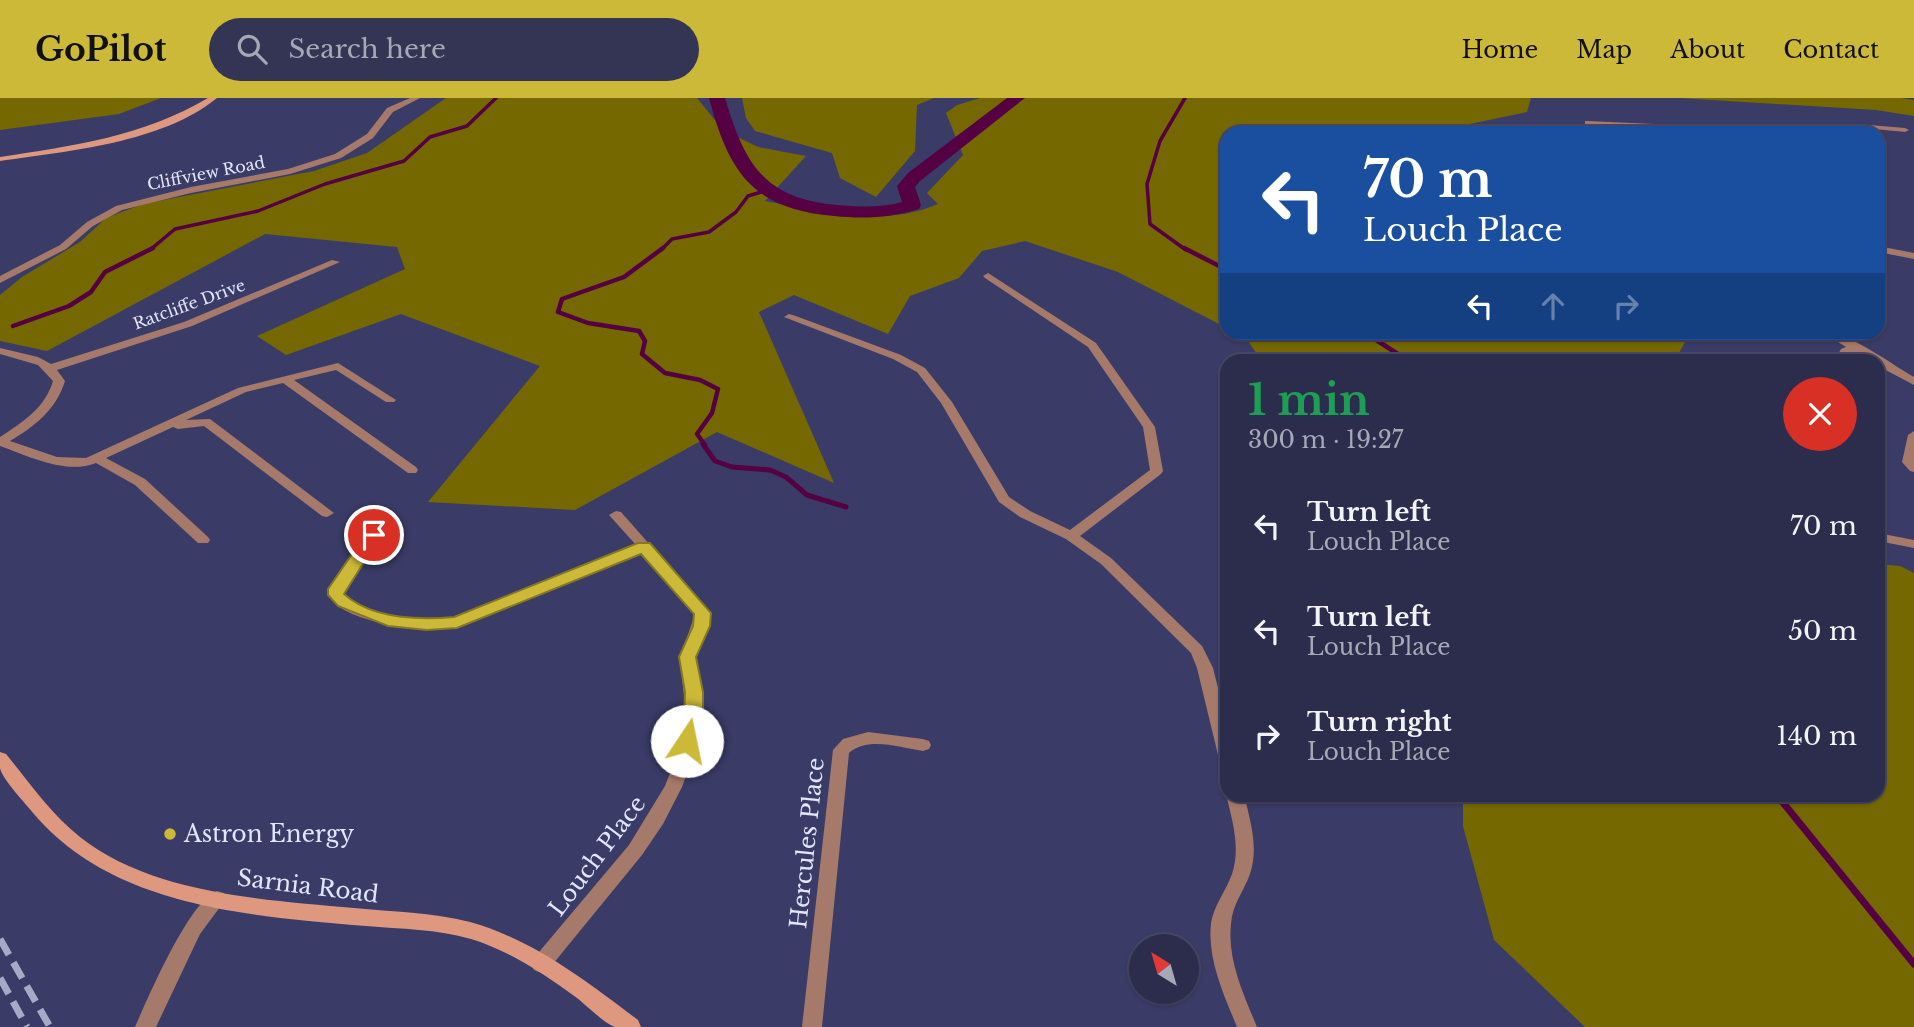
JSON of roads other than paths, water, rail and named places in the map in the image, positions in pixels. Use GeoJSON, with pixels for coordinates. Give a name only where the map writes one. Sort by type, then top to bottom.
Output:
{"type":"FeatureCollection","features":[{"type":"Feature","properties":{"kind":"main road"},"geometry":{"type":"LineString","coordinates":[[0,159],[122,137],[178,117],[213,98]]}},
{"type":"Feature","properties":{"kind":"main road","name":"Sarnia Road"},"geometry":{"type":"LineString","coordinates":[[0,758],[46,815],[86,851],[138,875],[217,899],[290,911],[468,930],[511,946],[631,1027]]}},
{"type":"Feature","properties":{"kind":"street","name":"Cliffview Road"},"geometry":{"type":"LineString","coordinates":[[0,280],[54,252],[90,224],[120,208],[191,190],[290,172],[338,156],[370,136],[390,110],[415,98]]}},
{"type":"Feature","properties":{"kind":"street"},"geometry":{"type":"LineString","coordinates":[[1588,123],[1653,126]]}},
{"type":"Feature","properties":{"kind":"street"},"geometry":{"type":"LineString","coordinates":[[1885,129],[1905,130]]}},
{"type":"Feature","properties":{"kind":"street"},"geometry":{"type":"LineString","coordinates":[[1885,250],[1914,256]]}},
{"type":"Feature","properties":{"kind":"street","name":"Ratcliffe Drive"},"geometry":{"type":"LineString","coordinates":[[51,368],[188,324],[335,262]]}},
{"type":"Feature","properties":{"kind":"street"},"geometry":{"type":"LineString","coordinates":[[988,276],[1093,345],[1149,427],[1157,471],[1071,536]]}},
{"type":"Feature","properties":{"kind":"street"},"geometry":{"type":"LineString","coordinates":[[789,317],[897,357],[921,370],[946,402],[1004,499],[1025,513],[1071,536],[1106,561],[1197,650],[1205,668],[1220,730]]}},
{"type":"Feature","properties":{"kind":"street"},"geometry":{"type":"LineString","coordinates":[[1840,340],[1865,354]]}},
{"type":"Feature","properties":{"kind":"street"},"geometry":{"type":"LineString","coordinates":[[1843,354],[1854,348]]}},
{"type":"Feature","properties":{"kind":"street"},"geometry":{"type":"LineString","coordinates":[[0,351],[39,361],[51,368],[59,381],[52,400],[34,420],[1,442]]}},
{"type":"Feature","properties":{"kind":"street"},"geometry":{"type":"LineString","coordinates":[[1,442],[56,461],[77,463],[99,459],[218,399],[283,378],[338,366],[390,400]]}},
{"type":"Feature","properties":{"kind":"street"},"geometry":{"type":"LineString","coordinates":[[1885,366],[1914,382]]}},
{"type":"Feature","properties":{"kind":"street"},"geometry":{"type":"LineString","coordinates":[[283,378],[412,470]]}},
{"type":"Feature","properties":{"kind":"street"},"geometry":{"type":"LineString","coordinates":[[156,430],[191,422],[206,422],[327,513]]}},
{"type":"Feature","properties":{"kind":"street"},"geometry":{"type":"LineString","coordinates":[[1914,435],[1908,462],[1914,468]]}},
{"type":"Feature","properties":{"kind":"street"},"geometry":{"type":"LineString","coordinates":[[99,459],[140,482],[203,540]]}},
{"type":"Feature","properties":{"kind":"street","name":"Louch Place"},"geometry":{"type":"LineString","coordinates":[[541,964],[657,819],[674,787],[694,718],[694,692],[687,657],[702,626],[703,613],[616,515]]}},
{"type":"Feature","properties":{"kind":"street"},"geometry":{"type":"LineString","coordinates":[[386,517],[336,589],[336,595],[344,602],[403,623],[441,625],[457,622],[644,547]]}},
{"type":"Feature","properties":{"kind":"street"},"geometry":{"type":"LineString","coordinates":[[1885,538],[1914,544]]}},
{"type":"Feature","properties":{"kind":"street","name":"Hercules Place"},"geometry":{"type":"LineString","coordinates":[[812,1027],[841,750],[850,742],[867,739],[923,745]]}},
{"type":"Feature","properties":{"kind":"street"},"geometry":{"type":"LineString","coordinates":[[1237,802],[1247,846],[1240,875],[1225,906],[1220,925],[1221,943],[1247,1027]]}},
{"type":"Feature","properties":{"kind":"street"},"geometry":{"type":"LineString","coordinates":[[145,1027],[193,928],[217,899]]}},
{"type":"Feature","properties":{"kind":"waterway"},"geometry":{"type":"LineString","coordinates":[[151,249],[175,229],[258,211],[325,184],[404,161],[430,137],[467,126],[496,98]]}},
{"type":"Feature","properties":{"kind":"waterway"},"geometry":{"type":"LineString","coordinates":[[717,98],[725,125],[745,164],[773,195],[788,203],[806,207],[869,212],[895,210],[912,205],[906,186],[914,177],[1017,98]]}},
{"type":"Feature","properties":{"kind":"waterway"},"geometry":{"type":"LineString","coordinates":[[1185,98],[1160,141],[1147,184],[1150,224],[1186,250]]}},
{"type":"Feature","properties":{"kind":"waterway"},"geometry":{"type":"LineString","coordinates":[[663,248],[672,239],[709,232],[736,212],[748,196],[768,190]]}},
{"type":"Feature","properties":{"kind":"waterway"},"geometry":{"type":"LineString","coordinates":[[663,248],[624,277],[562,299],[558,312],[588,323],[639,331],[645,341],[642,354],[665,373],[700,380],[718,389],[712,413],[697,434],[705,445]]}},
{"type":"Feature","properties":{"kind":"waterway"},"geometry":{"type":"LineString","coordinates":[[1184,248],[1220,266]]}},
{"type":"Feature","properties":{"kind":"waterway"},"geometry":{"type":"LineString","coordinates":[[13,326],[69,306],[91,292],[105,272],[151,249]]}},
{"type":"Feature","properties":{"kind":"waterway"},"geometry":{"type":"LineString","coordinates":[[1376,340],[1398,354]]}},
{"type":"Feature","properties":{"kind":"waterway"},"geometry":{"type":"LineString","coordinates":[[703,444],[715,461],[732,467],[770,470],[786,477],[807,495],[846,507]]}},
{"type":"Feature","properties":{"kind":"waterway"},"geometry":{"type":"LineString","coordinates":[[1782,802],[1914,964]]}},
{"type":"Feature","properties":{"kind":"railway"},"geometry":{"type":"LineString","coordinates":[[0,939],[50,1027]]}},
{"type":"Feature","properties":{"kind":"railway"},"geometry":{"type":"LineString","coordinates":[[0,978],[27,1027]]}},
{"type":"Feature","properties":{"kind":"place","name":"Astron Energy"},"geometry":{"type":"Point","coordinates":[170,834]}}]}
